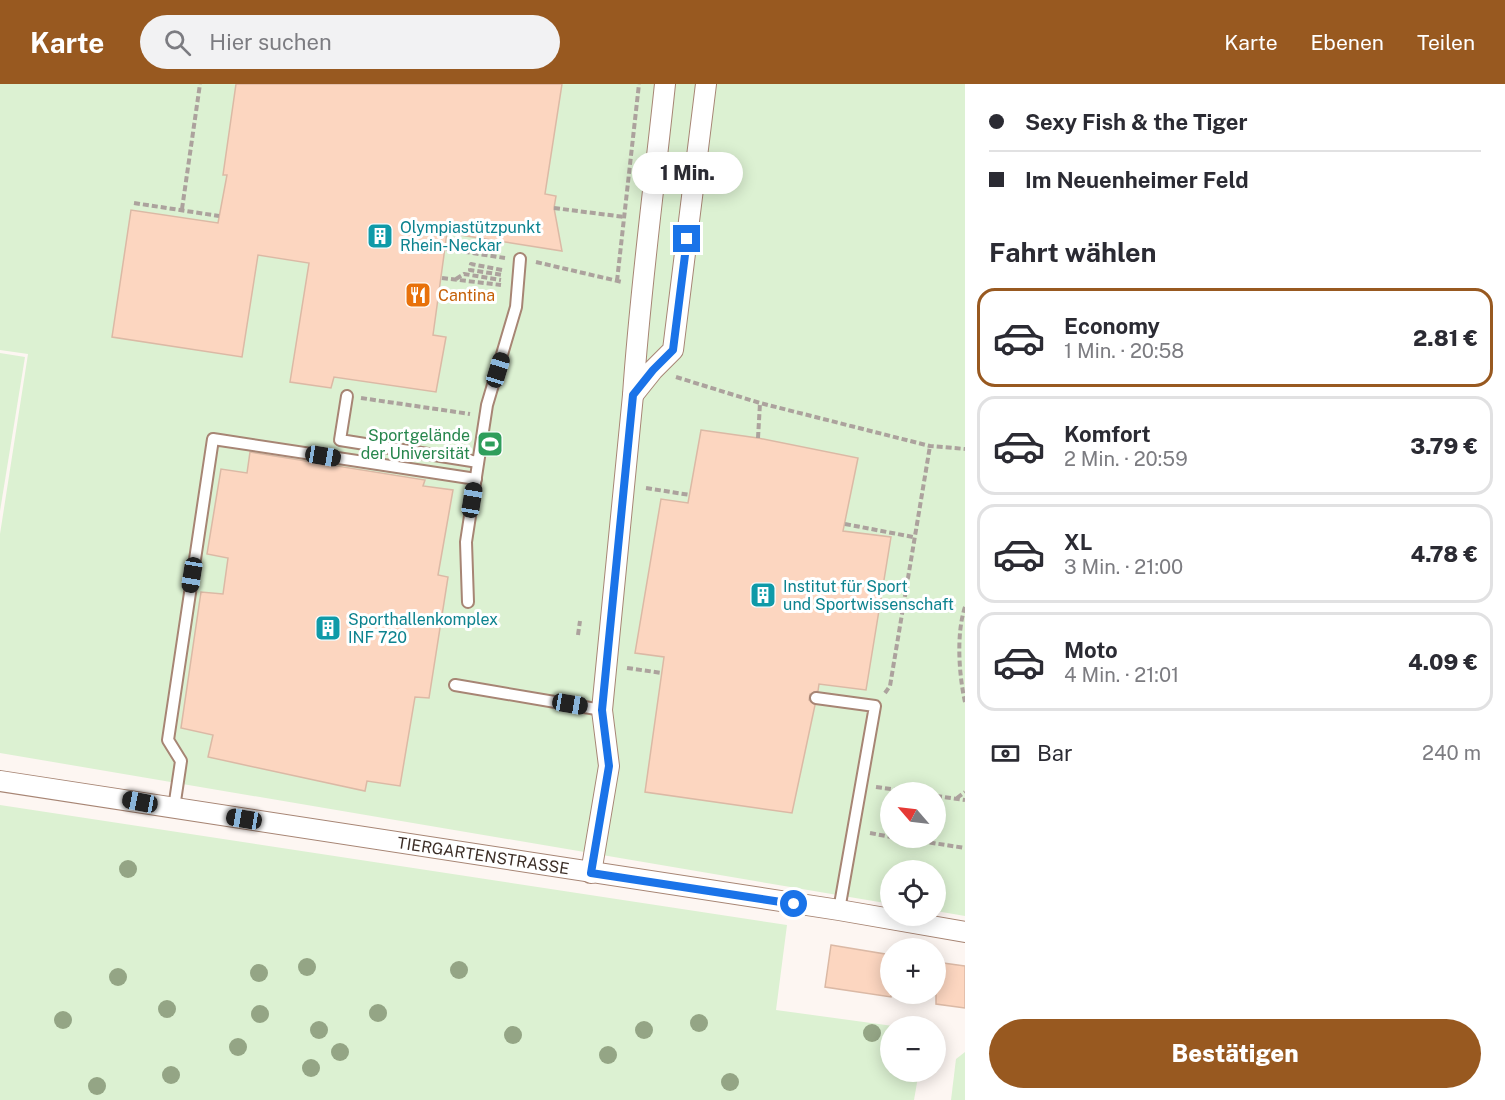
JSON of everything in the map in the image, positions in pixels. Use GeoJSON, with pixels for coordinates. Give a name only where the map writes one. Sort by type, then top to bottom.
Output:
{"type":"FeatureCollection","features":[{"type":"Feature","properties":{"kind":"street"},"geometry":{"type":"LineString","coordinates":[[591,873],[609,766],[602,710],[633,395],[638,321],[644,286],[665,84]]}},
{"type":"Feature","properties":{"kind":"street"},"geometry":{"type":"LineString","coordinates":[[633,395],[673,350],[706,84]]}},
{"type":"Feature","properties":{"kind":"street","name":"TIERGARTENSTRASSE"},"geometry":{"type":"LineString","coordinates":[[0,780],[839,910],[965,932]]}},
{"type":"Feature","properties":{"kind":"lane"},"geometry":{"type":"LineString","coordinates":[[468,602],[466,542],[478,462],[485,416],[516,307],[520,258]]}},
{"type":"Feature","properties":{"kind":"lane"},"geometry":{"type":"LineString","coordinates":[[347,396],[340,440],[478,462]]}},
{"type":"Feature","properties":{"kind":"lane"},"geometry":{"type":"LineString","coordinates":[[174,808],[181,761],[168,740],[213,439],[476,479]]}},
{"type":"Feature","properties":{"kind":"lane"},"geometry":{"type":"LineString","coordinates":[[455,685],[602,710]]}},
{"type":"Feature","properties":{"kind":"lane"},"geometry":{"type":"LineString","coordinates":[[816,698],[875,706],[839,910]]}},
{"type":"Feature","properties":{"kind":"path"},"geometry":{"type":"LineString","coordinates":[[182,209],[200,84]]}},
{"type":"Feature","properties":{"kind":"path"},"geometry":{"type":"LineString","coordinates":[[617,281],[639,84]]}},
{"type":"Feature","properties":{"kind":"path"},"geometry":{"type":"LineString","coordinates":[[134,203],[219,216]]}},
{"type":"Feature","properties":{"kind":"path"},"geometry":{"type":"LineString","coordinates":[[555,208],[651,220]]}},
{"type":"Feature","properties":{"kind":"path"},"geometry":{"type":"LineString","coordinates":[[446,249],[520,258],[644,286]]}},
{"type":"Feature","properties":{"kind":"path"},"geometry":{"type":"LineString","coordinates":[[456,279],[465,274],[505,278],[470,270],[471,264],[518,273]]}},
{"type":"Feature","properties":{"kind":"path"},"geometry":{"type":"LineString","coordinates":[[442,278],[517,288]]}},
{"type":"Feature","properties":{"kind":"path"},"geometry":{"type":"LineString","coordinates":[[653,370],[760,403],[930,446],[965,449]]}},
{"type":"Feature","properties":{"kind":"path"},"geometry":{"type":"LineString","coordinates":[[347,396],[485,416]]}},
{"type":"Feature","properties":{"kind":"path"},"geometry":{"type":"LineString","coordinates":[[758,438],[760,403]]}},
{"type":"Feature","properties":{"kind":"path"},"geometry":{"type":"LineString","coordinates":[[875,706],[890,686],[913,537],[930,446]]}},
{"type":"Feature","properties":{"kind":"path"},"geometry":{"type":"LineString","coordinates":[[623,485],[690,495]]}},
{"type":"Feature","properties":{"kind":"path"},"geometry":{"type":"LineString","coordinates":[[845,524],[913,537]]}},
{"type":"Feature","properties":{"kind":"path"},"geometry":{"type":"LineString","coordinates":[[965,608],[961,619],[961,683],[965,702]]}},
{"type":"Feature","properties":{"kind":"path"},"geometry":{"type":"LineString","coordinates":[[578,635],[580,621]]}},
{"type":"Feature","properties":{"kind":"path"},"geometry":{"type":"LineString","coordinates":[[606,665],[662,673]]}},
{"type":"Feature","properties":{"kind":"path"},"geometry":{"type":"LineString","coordinates":[[860,784],[880,787]]}},
{"type":"Feature","properties":{"kind":"path"},"geometry":{"type":"LineString","coordinates":[[957,799],[965,792]]}},
{"type":"Feature","properties":{"kind":"path"},"geometry":{"type":"LineString","coordinates":[[946,797],[965,800]]}},
{"type":"Feature","properties":{"kind":"path"},"geometry":{"type":"LineString","coordinates":[[946,845],[965,848]]}},
{"type":"Feature","properties":{"kind":"green space","name":"Sportgelände der Universität"},"geometry":{"type":"Polygon","coordinates":[[[0,84],[965,84],[965,916],[946,913],[946,860],[880,860],[880,902],[0,753],[0,534],[28,354],[0,350],[0,84]]]}},
{"type":"Feature","properties":{"kind":"green space"},"geometry":{"type":"Polygon","coordinates":[[[0,353],[25,357],[0,511],[0,353]]]}},
{"type":"Feature","properties":{"kind":"green space"},"geometry":{"type":"Polygon","coordinates":[[[0,805],[787,925],[776,1010],[880,1024],[880,1082],[917,1082],[914,1100],[0,1100],[0,805]]]}},
{"type":"Feature","properties":{"kind":"green space"},"geometry":{"type":"Polygon","coordinates":[[[965,1052],[965,1100],[951,1100],[956,1059],[965,1052]]]}},
{"type":"Feature","properties":{"kind":"building","name":"Olympiastützpunkt Rhein-Neckar"},"geometry":{"type":"Polygon","coordinates":[[[236,84],[562,84],[545,194],[556,196],[554,208],[562,251],[447,233],[433,335],[446,337],[436,392],[334,377],[331,388],[290,382],[309,263],[258,255],[242,357],[112,337],[131,210],[218,223],[227,175],[223,175],[236,84]]]}},
{"type":"Feature","properties":{"kind":"building","name":"Institut für Sport und Sportwissenschaft"},"geometry":{"type":"Polygon","coordinates":[[[701,430],[758,438],[858,458],[843,531],[891,537],[866,690],[819,684],[818,691],[810,694],[809,700],[815,705],[792,813],[645,792],[664,657],[635,653],[661,499],[688,503],[701,430]]]}},
{"type":"Feature","properties":{"kind":"building","name":"Sporthallenkomplex INF 720"},"geometry":{"type":"Polygon","coordinates":[[[250,452],[425,480],[423,486],[453,490],[438,575],[448,577],[429,698],[415,697],[400,786],[367,781],[365,791],[208,757],[213,735],[181,728],[201,592],[223,594],[228,558],[207,554],[221,469],[247,473],[250,452]]]}},
{"type":"Feature","properties":{"kind":"building"},"geometry":{"type":"Polygon","coordinates":[[[831,945],[880,953],[880,995],[825,987],[831,945]]]}},
{"type":"Feature","properties":{"kind":"building"},"geometry":{"type":"Polygon","coordinates":[[[946,963],[965,966],[965,1008],[936,1004],[946,1004],[946,963]]]}},
{"type":"Feature","properties":{"kind":"place","name":"Olympiastützpunkt Rhein-Neckar"},"geometry":{"type":"Point","coordinates":[380,236]}},
{"type":"Feature","properties":{"kind":"place","name":"Cantina"},"geometry":{"type":"Point","coordinates":[418,295]}},
{"type":"Feature","properties":{"kind":"place","name":"Sportgelände der Universität"},"geometry":{"type":"Point","coordinates":[490,444]}},
{"type":"Feature","properties":{"kind":"place","name":"Institut für Sport und Sportwissenschaft"},"geometry":{"type":"Point","coordinates":[763,595]}},
{"type":"Feature","properties":{"kind":"place","name":"Sporthallenkomplex INF 720"},"geometry":{"type":"Point","coordinates":[328,628]}},
{"type":"Feature","properties":{"kind":"route"},"geometry":{"type":"LineString","coordinates":[[687,239],[673,350],[633,395],[602,710],[609,766],[591,873],[794,904]]}}]}
